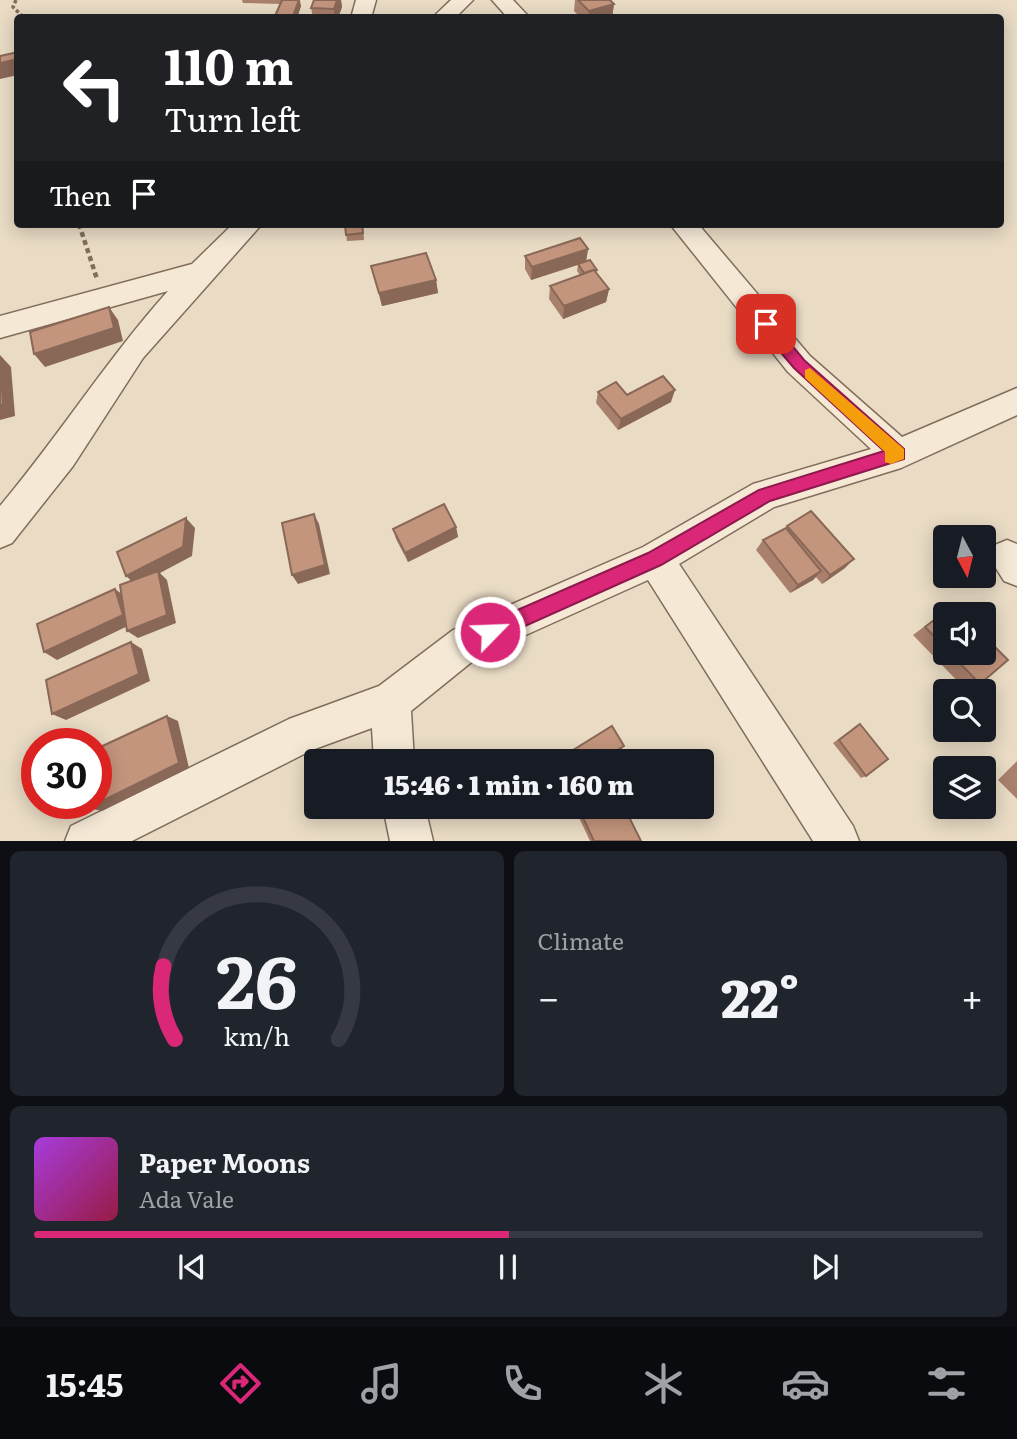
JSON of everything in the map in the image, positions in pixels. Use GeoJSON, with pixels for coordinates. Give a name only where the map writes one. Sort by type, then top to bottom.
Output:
{"type":"FeatureCollection","features":[{"type":"Feature","properties":{"kind":"street"},"geometry":{"type":"LineString","coordinates":[[447,14],[463,0]]}},
{"type":"Feature","properties":{"kind":"street"},"geometry":{"type":"LineString","coordinates":[[502,0],[516,14]]}},
{"type":"Feature","properties":{"kind":"street"},"geometry":{"type":"LineString","coordinates":[[0,532],[62,456],[132,350],[201,272],[245,228]]}},
{"type":"Feature","properties":{"kind":"street"},"geometry":{"type":"LineString","coordinates":[[685,228],[799,364],[898,454]]}},
{"type":"Feature","properties":{"kind":"street"},"geometry":{"type":"LineString","coordinates":[[0,327],[201,272]]}},
{"type":"Feature","properties":{"kind":"street"},"geometry":{"type":"LineString","coordinates":[[86,841],[303,733],[391,702],[466,643],[655,559],[765,495],[898,454],[1017,401]]}},
{"type":"Feature","properties":{"kind":"street"},"geometry":{"type":"LineString","coordinates":[[655,559],[838,841]]}},
{"type":"Feature","properties":{"kind":"street"},"geometry":{"type":"LineString","coordinates":[[391,702],[393,749]]}},
{"type":"Feature","properties":{"kind":"street"},"geometry":{"type":"LineString","coordinates":[[407,819],[412,841]]}},
{"type":"Feature","properties":{"kind":"path"},"geometry":{"type":"LineString","coordinates":[[16,0],[13,7],[20,14]]}},
{"type":"Feature","properties":{"kind":"path"},"geometry":{"type":"LineString","coordinates":[[80,228],[105,300]]}},
{"type":"Feature","properties":{"kind":"building"},"geometry":{"type":"Polygon","coordinates":[[[282,0],[299,0],[294,14],[276,14],[282,0]]]}},
{"type":"Feature","properties":{"kind":"building"},"geometry":{"type":"Polygon","coordinates":[[[314,0],[337,0],[334,9],[311,8],[314,0]]]}},
{"type":"Feature","properties":{"kind":"building"},"geometry":{"type":"Polygon","coordinates":[[[578,0],[610,0],[614,4],[589,11],[578,0]]]}},
{"type":"Feature","properties":{"kind":"building"},"geometry":{"type":"Polygon","coordinates":[[[14,53],[14,60],[0,63],[0,56],[14,53]]]}},
{"type":"Feature","properties":{"kind":"building"},"geometry":{"type":"Polygon","coordinates":[[[345,228],[362,228],[363,233],[346,235],[345,228]]]}},
{"type":"Feature","properties":{"kind":"building"},"geometry":{"type":"Polygon","coordinates":[[[580,238],[588,249],[532,267],[525,256],[580,238]]]}},
{"type":"Feature","properties":{"kind":"building"},"geometry":{"type":"Polygon","coordinates":[[[426,253],[436,280],[379,293],[371,266],[426,253]]]}},
{"type":"Feature","properties":{"kind":"building"},"geometry":{"type":"Polygon","coordinates":[[[590,260],[597,270],[584,273],[578,264],[590,260]]]}},
{"type":"Feature","properties":{"kind":"building"},"geometry":{"type":"Polygon","coordinates":[[[594,270],[609,289],[564,306],[550,286],[594,270]]]}},
{"type":"Feature","properties":{"kind":"building"},"geometry":{"type":"Polygon","coordinates":[[[109,307],[114,328],[34,354],[30,332],[109,307]]]}},
{"type":"Feature","properties":{"kind":"building"},"geometry":{"type":"Polygon","coordinates":[[[0,359],[3,404],[0,405],[0,359]]]}},
{"type":"Feature","properties":{"kind":"building"},"geometry":{"type":"Polygon","coordinates":[[[663,376],[675,390],[621,419],[598,392],[616,382],[627,395],[663,376]]]}},
{"type":"Feature","properties":{"kind":"building"},"geometry":{"type":"Polygon","coordinates":[[[444,504],[456,527],[405,553],[393,529],[444,504]]]}},
{"type":"Feature","properties":{"kind":"building"},"geometry":{"type":"Polygon","coordinates":[[[811,511],[854,559],[830,575],[787,526],[811,511]]]}},
{"type":"Feature","properties":{"kind":"building"},"geometry":{"type":"Polygon","coordinates":[[[314,514],[325,565],[292,575],[282,523],[314,514]]]}},
{"type":"Feature","properties":{"kind":"building"},"geometry":{"type":"Polygon","coordinates":[[[186,518],[183,547],[126,576],[117,552],[186,518]]]}},
{"type":"Feature","properties":{"kind":"building"},"geometry":{"type":"Polygon","coordinates":[[[786,528],[821,571],[798,585],[763,540],[786,528]]]}},
{"type":"Feature","properties":{"kind":"building"},"geometry":{"type":"Polygon","coordinates":[[[158,571],[167,615],[127,631],[120,585],[158,571]]]}},
{"type":"Feature","properties":{"kind":"building"},"geometry":{"type":"Polygon","coordinates":[[[115,589],[123,615],[44,652],[37,624],[115,589]]]}},
{"type":"Feature","properties":{"kind":"building"},"geometry":{"type":"Polygon","coordinates":[[[933,621],[933,635],[925,627],[933,621]]]}},
{"type":"Feature","properties":{"kind":"building"},"geometry":{"type":"Polygon","coordinates":[[[131,642],[139,674],[52,714],[46,680],[131,642]]]}},
{"type":"Feature","properties":{"kind":"building"},"geometry":{"type":"Polygon","coordinates":[[[996,648],[1008,660],[986,679],[975,679],[962,665],[996,665],[996,648]]]}},
{"type":"Feature","properties":{"kind":"building"},"geometry":{"type":"Polygon","coordinates":[[[167,716],[179,763],[112,796],[112,742],[167,716]]]}},
{"type":"Feature","properties":{"kind":"building"},"geometry":{"type":"Polygon","coordinates":[[[860,724],[888,759],[866,776],[839,740],[860,724]]]}},
{"type":"Feature","properties":{"kind":"building"},"geometry":{"type":"Polygon","coordinates":[[[612,726],[624,746],[619,749],[575,749],[612,726]]]}},
{"type":"Feature","properties":{"kind":"building"},"geometry":{"type":"Polygon","coordinates":[[[584,819],[630,819],[641,841],[594,841],[584,819]]]}},
{"type":"Feature","properties":{"kind":"slow traffic"},"geometry":{"type":"LineString","coordinates":[[810,374],[898,454],[891,457]]}},
{"type":"Feature","properties":{"kind":"route"},"geometry":{"type":"LineString","coordinates":[[490,632],[655,559],[765,495],[898,454],[799,364],[766,324]]}}]}
